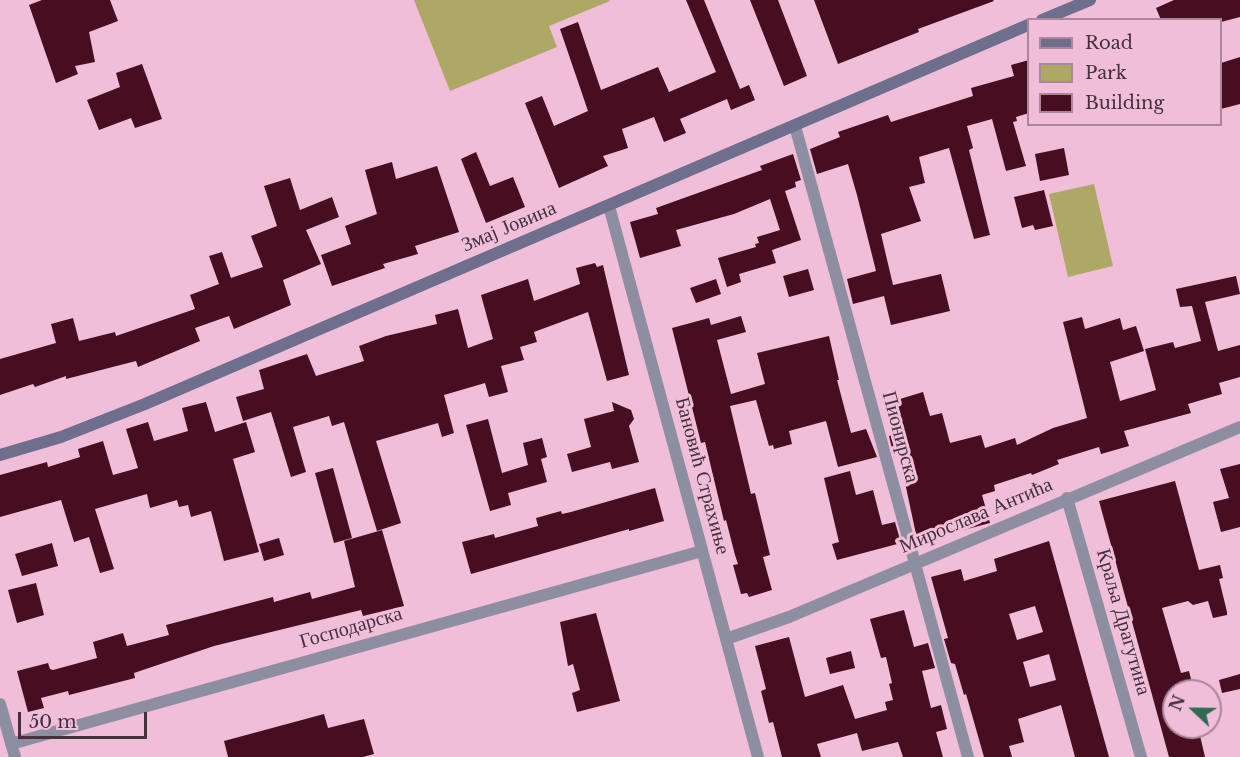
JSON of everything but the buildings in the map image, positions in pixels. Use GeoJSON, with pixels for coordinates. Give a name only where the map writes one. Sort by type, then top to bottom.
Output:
{"type":"FeatureCollection","features":[{"type":"Feature","properties":{"kind":"street"},"geometry":{"type":"LineString","coordinates":[[1047,18],[1090,0]]}},
{"type":"Feature","properties":{"kind":"street","name":"Змај Јовина"},"geometry":{"type":"LineString","coordinates":[[0,455],[61,437],[145,404],[1027,26]]}},
{"type":"Feature","properties":{"kind":"street","name":"Пионирска"},"geometry":{"type":"LineString","coordinates":[[795,126],[968,757]]}},
{"type":"Feature","properties":{"kind":"street","name":"Бановић Страхиње"},"geometry":{"type":"LineString","coordinates":[[609,206],[758,757]]}},
{"type":"Feature","properties":{"kind":"street","name":"Мирослава Антића"},"geometry":{"type":"LineString","coordinates":[[726,639],[768,626],[1240,427]]}},
{"type":"Feature","properties":{"kind":"street","name":"Краља Драгутина"},"geometry":{"type":"LineString","coordinates":[[1067,498],[1140,757]]}},
{"type":"Feature","properties":{"kind":"street","name":"Господарска"},"geometry":{"type":"LineString","coordinates":[[11,744],[702,551]]}},
{"type":"Feature","properties":{"kind":"street"},"geometry":{"type":"LineString","coordinates":[[0,704],[15,757]]}},
{"type":"Feature","properties":{"kind":"green space"},"geometry":{"type":"Polygon","coordinates":[[[414,0],[610,1],[549,26],[557,47],[450,91],[414,0]]]}},
{"type":"Feature","properties":{"kind":"green space"},"geometry":{"type":"Polygon","coordinates":[[[1094,184],[1113,266],[1068,277],[1049,194],[1094,184]]]}}]}
